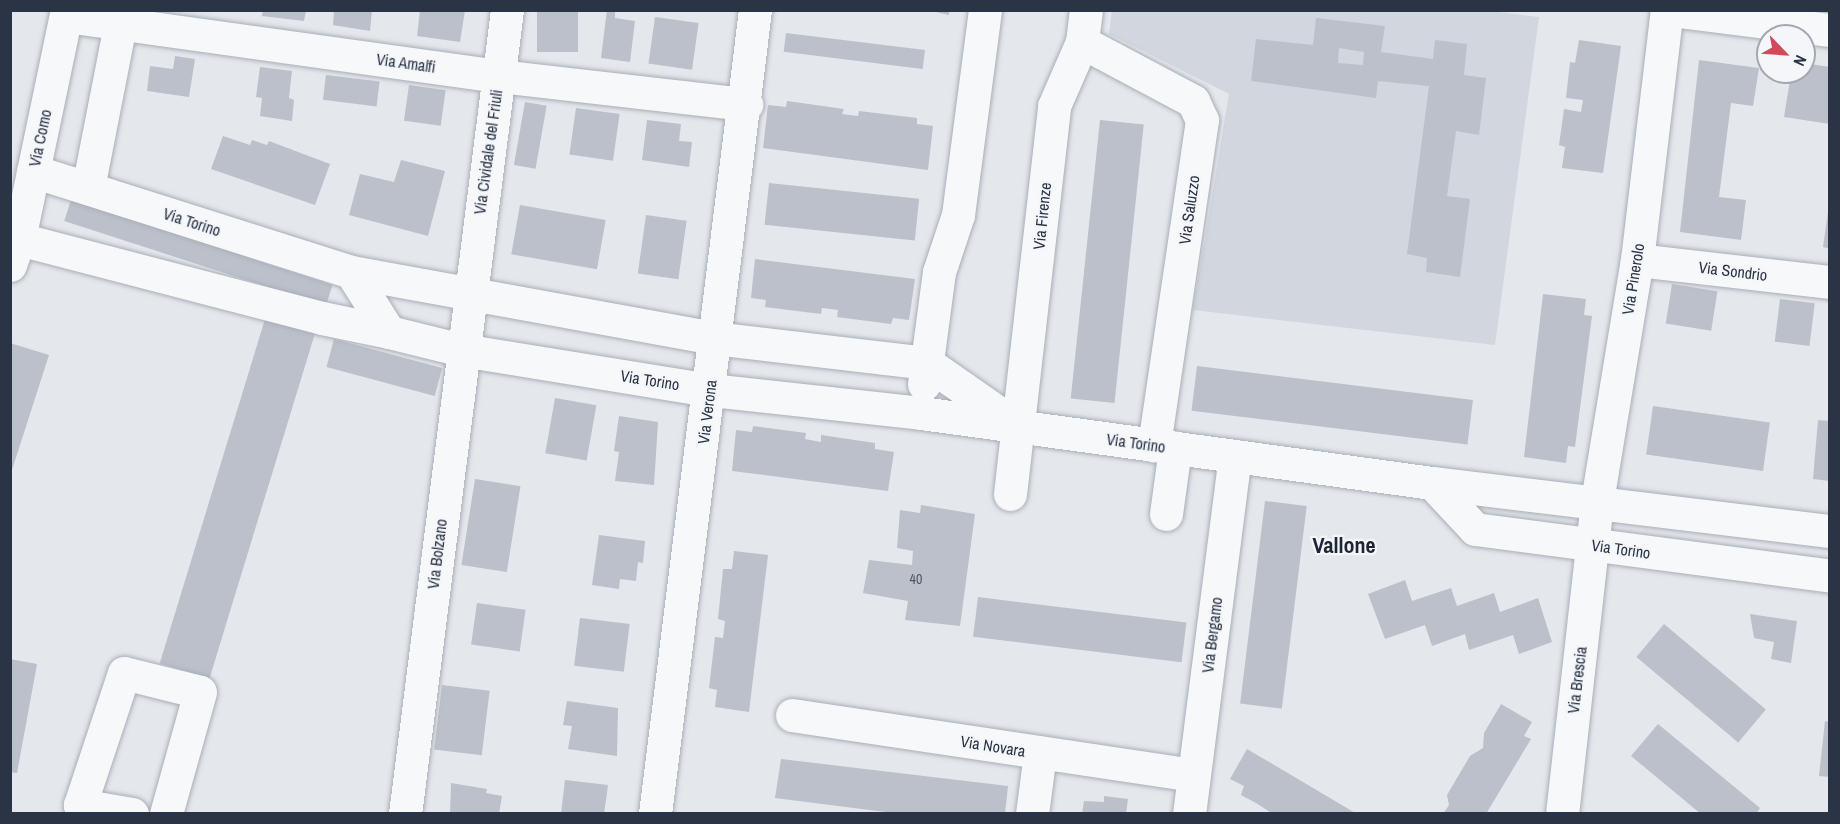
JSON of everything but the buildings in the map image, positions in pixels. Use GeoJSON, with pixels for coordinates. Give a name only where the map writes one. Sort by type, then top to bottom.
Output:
{"type":"FeatureCollection","features":[{"type":"Feature","properties":{"kind":"street","name":"Via Cividale del Friuli"},"geometry":{"type":"LineString","coordinates":[[469,294],[507,10]]}},
{"type":"Feature","properties":{"kind":"street","name":"Via Verona"},"geometry":{"type":"LineString","coordinates":[[655,813],[710,390],[714,338],[746,104],[755,10]]}},
{"type":"Feature","properties":{"kind":"street"},"geometry":{"type":"LineString","coordinates":[[921,413],[939,272],[958,215],[985,10]]}},
{"type":"Feature","properties":{"kind":"street","name":"Via Pinerolo"},"geometry":{"type":"LineString","coordinates":[[1593,546],[1597,501],[1637,260],[1667,10]]}},
{"type":"Feature","properties":{"kind":"street"},"geometry":{"type":"LineString","coordinates":[[1671,10],[1830,30]]}},
{"type":"Feature","properties":{"kind":"street","name":"Via Amalfi"},"geometry":{"type":"LineString","coordinates":[[66,13],[121,18],[499,76],[746,104]]}},
{"type":"Feature","properties":{"kind":"street","name":"Via Como"},"geometry":{"type":"LineString","coordinates":[[15,252],[66,13]]}},
{"type":"Feature","properties":{"kind":"street"},"geometry":{"type":"LineString","coordinates":[[88,188],[121,18]]}},
{"type":"Feature","properties":{"kind":"street","name":"Via Firenze"},"geometry":{"type":"LineString","coordinates":[[1010,494],[1054,105],[1084,26]]}},
{"type":"Feature","properties":{"kind":"street","name":"Via Saluzzo"},"geometry":{"type":"LineString","coordinates":[[1084,26],[1193,101],[1202,120],[1164,446],[1166,514]]}},
{"type":"Feature","properties":{"kind":"street","name":"Via Torino"},"geometry":{"type":"LineString","coordinates":[[33,171],[351,272],[714,338],[927,363],[1019,426]]}},
{"type":"Feature","properties":{"kind":"street","name":"Via Torino"},"geometry":{"type":"LineString","coordinates":[[15,252],[389,332],[462,350],[710,390],[921,413],[1431,483],[1597,501],[1830,531]]}},
{"type":"Feature","properties":{"kind":"street","name":"Via Sondrio"},"geometry":{"type":"LineString","coordinates":[[1637,260],[1830,282]]}},
{"type":"Feature","properties":{"kind":"street"},"geometry":{"type":"LineString","coordinates":[[351,272],[389,332]]}},
{"type":"Feature","properties":{"kind":"street","name":"Via Bolzano"},"geometry":{"type":"LineString","coordinates":[[405,813],[469,294]]}},
{"type":"Feature","properties":{"kind":"street","name":"Via Bergamo"},"geometry":{"type":"LineString","coordinates":[[1189,813],[1235,456]]}},
{"type":"Feature","properties":{"kind":"street","name":"Via Torino"},"geometry":{"type":"LineString","coordinates":[[1431,483],[1475,529],[1830,576]]}},
{"type":"Feature","properties":{"kind":"street","name":"Via Brescia"},"geometry":{"type":"LineString","coordinates":[[1562,813],[1593,546]]}},
{"type":"Feature","properties":{"kind":"street"},"geometry":{"type":"LineString","coordinates":[[132,813],[80,804],[124,673],[200,692],[166,813]]}},
{"type":"Feature","properties":{"kind":"street","name":"Via Novara"},"geometry":{"type":"LineString","coordinates":[[792,715],[1194,775]]}},
{"type":"Feature","properties":{"kind":"street"},"geometry":{"type":"LineString","coordinates":[[1032,813],[1040,753]]}},
{"type":"Feature","properties":{"kind":"shaded area"},"geometry":{"type":"Polygon","coordinates":[[[1112,10],[1483,10],[1539,17],[1495,345],[1193,310],[1229,94],[1109,34],[1112,10]]]}},
{"type":"Feature","properties":{"kind":"district","name":"Vallone"},"geometry":{"type":"Point","coordinates":[1344,546]}}]}
